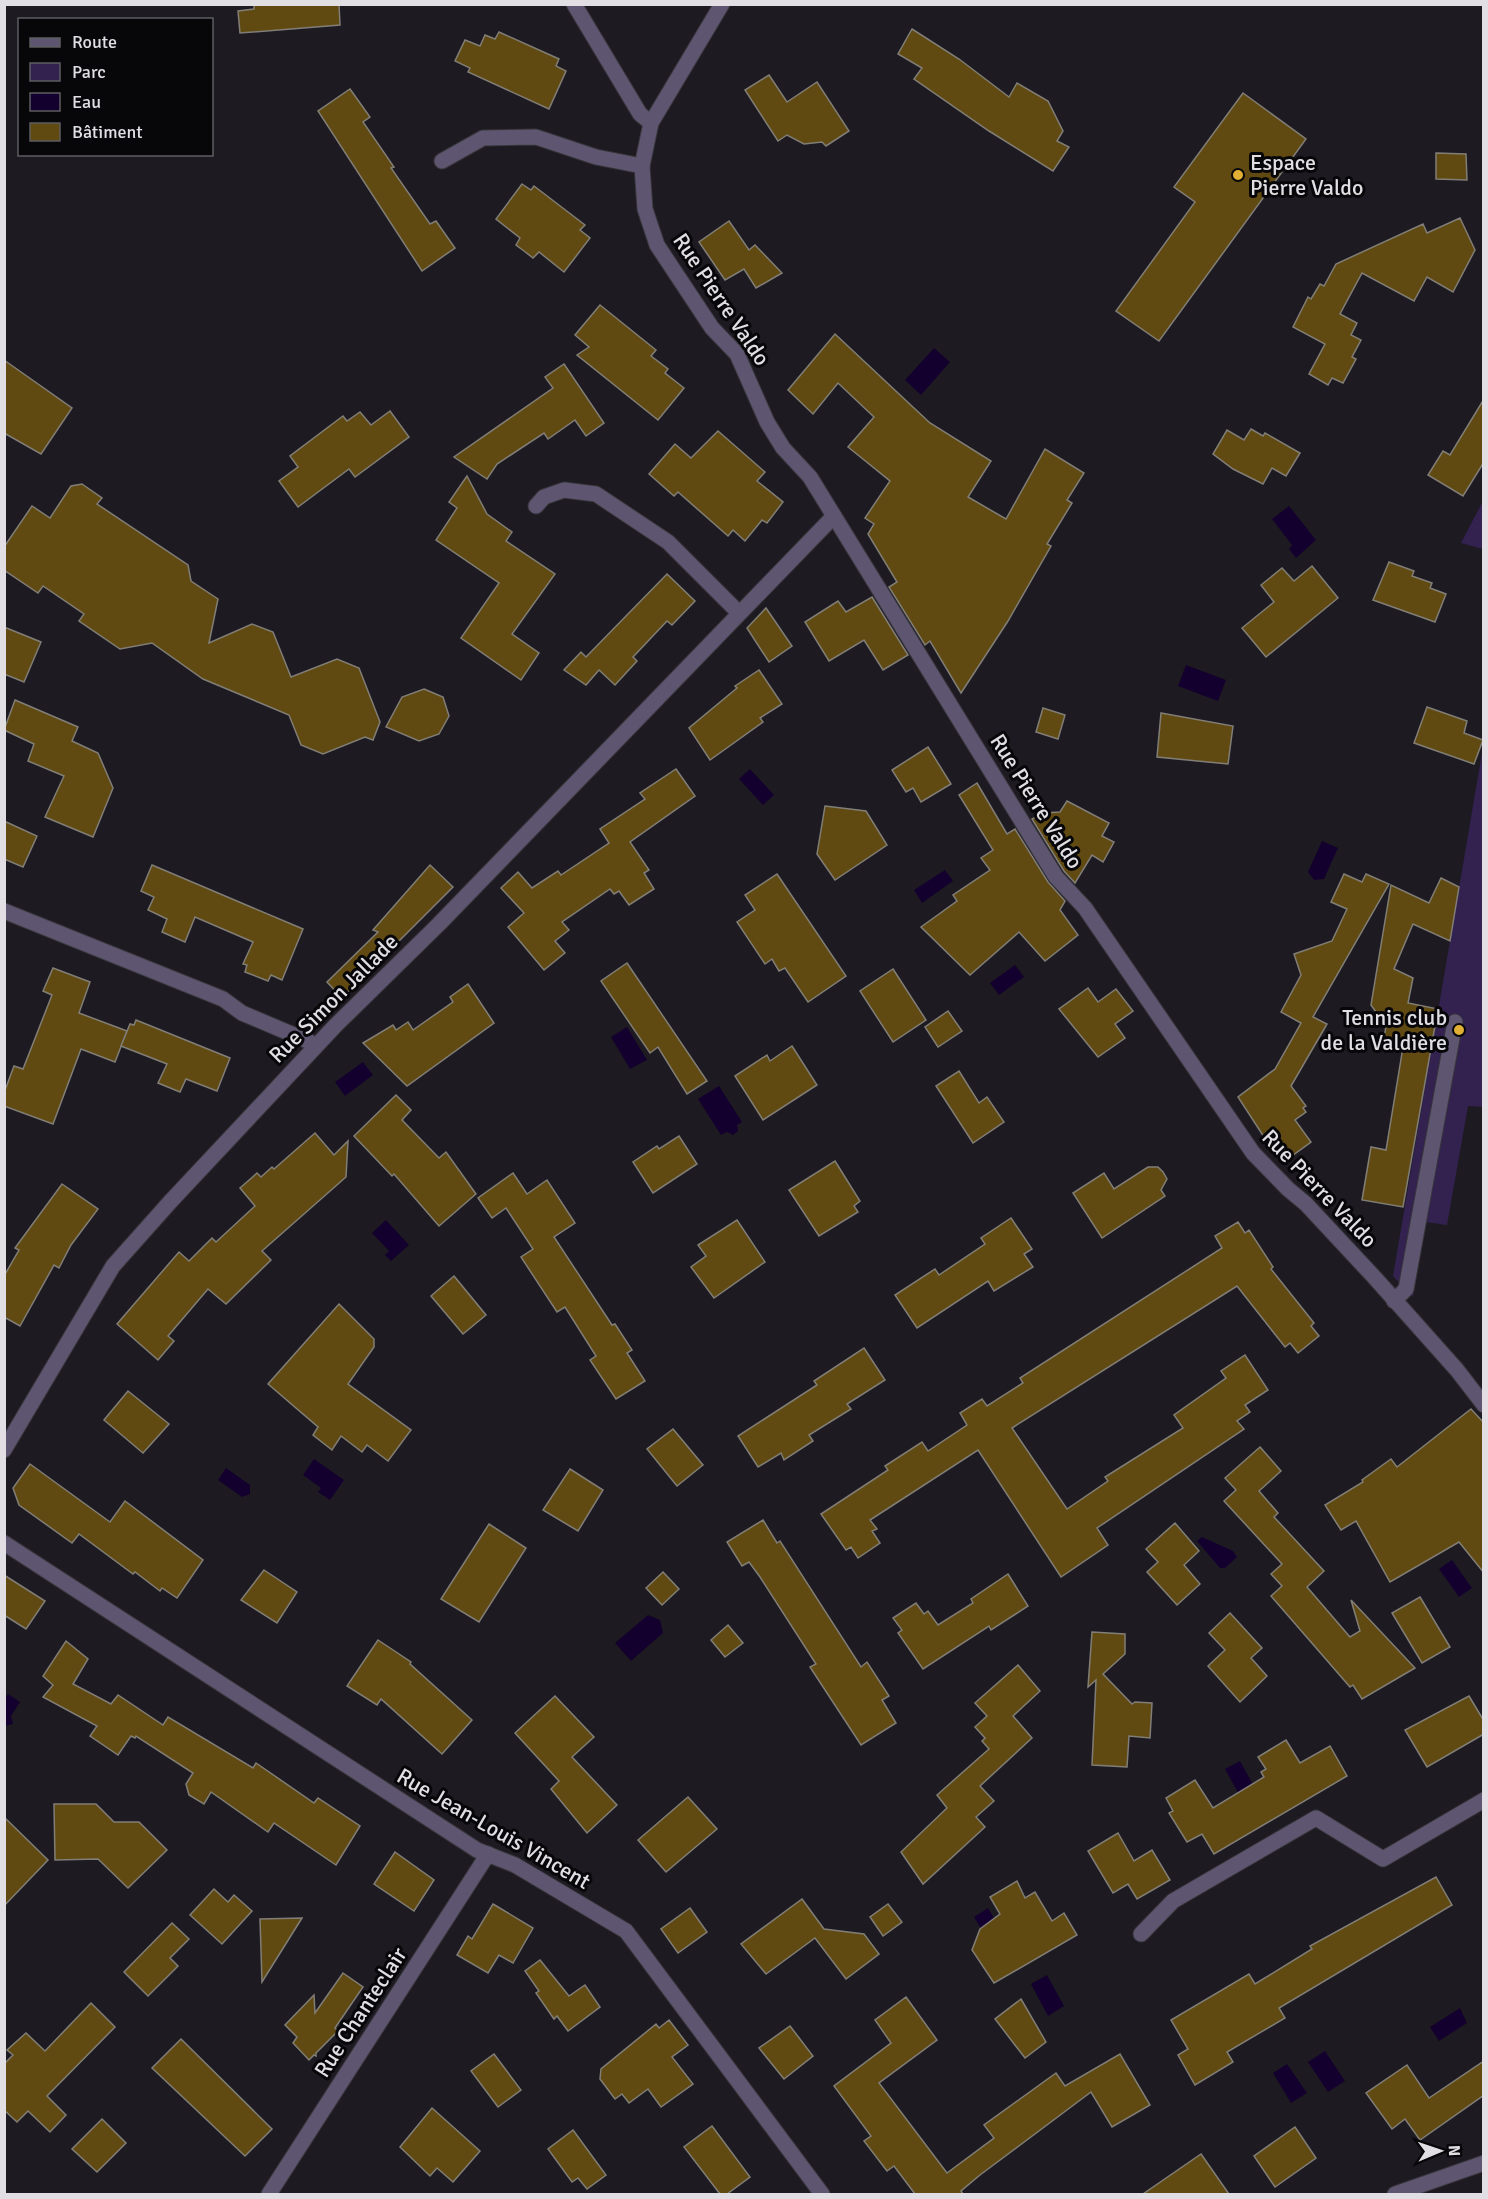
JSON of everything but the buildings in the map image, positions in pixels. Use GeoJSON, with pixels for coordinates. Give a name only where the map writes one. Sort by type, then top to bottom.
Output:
{"type":"FeatureCollection","features":[{"type":"Feature","properties":{"kind":"street"},"geometry":{"type":"LineString","coordinates":[[574,4],[640,114],[651,123]]}},
{"type":"Feature","properties":{"kind":"street","name":"Rue Pierre Valdo"},"geometry":{"type":"LineString","coordinates":[[722,4],[651,123],[642,166],[645,209],[657,245],[712,328],[736,354],[767,422],[783,447],[810,477],[1056,877],[1086,908],[1253,1154],[1306,1204],[1457,1370],[1484,1405]]}},
{"type":"Feature","properties":{"kind":"street"},"geometry":{"type":"LineString","coordinates":[[442,161],[483,138],[536,137],[596,157],[642,166]]}},
{"type":"Feature","properties":{"kind":"street"},"geometry":{"type":"LineString","coordinates":[[536,506],[544,497],[564,490],[596,494],[668,542],[740,613]]}},
{"type":"Feature","properties":{"kind":"street","name":"Rue Simon Jallade"},"geometry":{"type":"LineString","coordinates":[[4,1450],[113,1266],[315,1047],[439,924],[834,516]]}},
{"type":"Feature","properties":{"kind":"street"},"geometry":{"type":"LineString","coordinates":[[4,911],[223,999],[242,1013],[308,1041],[315,1047]]}},
{"type":"Feature","properties":{"kind":"street"},"geometry":{"type":"LineString","coordinates":[[1394,1301],[1406,1289],[1455,1022]]}},
{"type":"Feature","properties":{"kind":"street","name":"Rue Jean-Louis Vincent"},"geometry":{"type":"LineString","coordinates":[[4,1543],[276,1721],[488,1854],[515,1865],[626,1931],[822,2194]]}},
{"type":"Feature","properties":{"kind":"street"},"geometry":{"type":"LineString","coordinates":[[1141,1934],[1173,1901],[1316,1818],[1383,1859],[1484,1800]]}},
{"type":"Feature","properties":{"kind":"street","name":"Rue Chanteclair"},"geometry":{"type":"LineString","coordinates":[[269,2194],[488,1854]]}},
{"type":"Feature","properties":{"kind":"street"},"geometry":{"type":"LineString","coordinates":[[1395,2194],[1484,2163]]}},
{"type":"Feature","properties":{"kind":"green space"},"geometry":{"type":"Polygon","coordinates":[[[1483,501],[1483,549],[1461,543],[1483,501]]]}},
{"type":"Feature","properties":{"kind":"green space","name":"Tennis club de la Valdière"},"geometry":{"type":"Polygon","coordinates":[[[1483,747],[1483,1107],[1468,1106],[1447,1225],[1426,1222],[1413,1297],[1393,1276],[1483,747]]]}},
{"type":"Feature","properties":{"kind":"water"},"geometry":{"type":"Polygon","coordinates":[[[934,348],[950,362],[921,395],[905,380],[934,348]]]}},
{"type":"Feature","properties":{"kind":"water"},"geometry":{"type":"Polygon","coordinates":[[[1289,506],[1316,540],[1296,558],[1289,549],[1292,545],[1272,519],[1289,506]]]}},
{"type":"Feature","properties":{"kind":"water"},"geometry":{"type":"Polygon","coordinates":[[[1186,665],[1226,680],[1218,701],[1178,686],[1186,665]]]}},
{"type":"Feature","properties":{"kind":"water"},"geometry":{"type":"Polygon","coordinates":[[[750,769],[774,795],[763,805],[739,779],[750,769]]]}},
{"type":"Feature","properties":{"kind":"water"},"geometry":{"type":"Polygon","coordinates":[[[1322,841],[1338,848],[1324,879],[1314,880],[1308,872],[1322,841]]]}},
{"type":"Feature","properties":{"kind":"water"},"geometry":{"type":"Polygon","coordinates":[[[945,870],[953,881],[922,903],[914,890],[945,870]]]}},
{"type":"Feature","properties":{"kind":"water"},"geometry":{"type":"Polygon","coordinates":[[[1015,965],[1024,977],[999,995],[990,983],[1015,965]]]}},
{"type":"Feature","properties":{"kind":"water"},"geometry":{"type":"Polygon","coordinates":[[[627,1027],[647,1060],[630,1069],[611,1037],[627,1027]]]}},
{"type":"Feature","properties":{"kind":"water"},"geometry":{"type":"Polygon","coordinates":[[[363,1062],[373,1075],[345,1096],[335,1082],[363,1062]]]}},
{"type":"Feature","properties":{"kind":"water"},"geometry":{"type":"Polygon","coordinates":[[[719,1086],[742,1122],[737,1125],[738,1131],[733,1135],[727,1132],[721,1135],[698,1099],[719,1086]]]}},
{"type":"Feature","properties":{"kind":"water"},"geometry":{"type":"Polygon","coordinates":[[[386,1220],[409,1245],[391,1261],[385,1255],[389,1251],[372,1233],[386,1220]]]}},
{"type":"Feature","properties":{"kind":"water"},"geometry":{"type":"Polygon","coordinates":[[[314,1459],[344,1480],[330,1500],[318,1492],[321,1488],[303,1475],[314,1459]]]}},
{"type":"Feature","properties":{"kind":"water"},"geometry":{"type":"Polygon","coordinates":[[[226,1468],[250,1485],[250,1494],[242,1497],[218,1480],[226,1468]]]}},
{"type":"Feature","properties":{"kind":"water"},"geometry":{"type":"Polygon","coordinates":[[[1202,1537],[1233,1551],[1237,1557],[1225,1568],[1220,1568],[1197,1541],[1202,1537]]]}},
{"type":"Feature","properties":{"kind":"water"},"geometry":{"type":"Polygon","coordinates":[[[1452,1560],[1472,1588],[1459,1597],[1439,1569],[1452,1560]]]}},
{"type":"Feature","properties":{"kind":"water"},"geometry":{"type":"Polygon","coordinates":[[[648,1615],[660,1620],[663,1633],[631,1661],[615,1643],[648,1615]]]}},
{"type":"Feature","properties":{"kind":"water"},"geometry":{"type":"Polygon","coordinates":[[[8,1694],[20,1702],[11,1716],[13,1724],[5,1726],[5,1699],[8,1694]]]}},
{"type":"Feature","properties":{"kind":"water"},"geometry":{"type":"Polygon","coordinates":[[[1240,1761],[1256,1790],[1241,1798],[1225,1769],[1240,1761]]]}},
{"type":"Feature","properties":{"kind":"water"},"geometry":{"type":"Polygon","coordinates":[[[988,1908],[1005,1937],[991,1945],[974,1917],[988,1908]]]}},
{"type":"Feature","properties":{"kind":"water"},"geometry":{"type":"Polygon","coordinates":[[[1047,1975],[1064,2006],[1048,2016],[1031,1984],[1047,1975]]]}},
{"type":"Feature","properties":{"kind":"water"},"geometry":{"type":"Polygon","coordinates":[[[1460,2008],[1467,2023],[1439,2041],[1430,2027],[1460,2008]]]}},
{"type":"Feature","properties":{"kind":"water"},"geometry":{"type":"Polygon","coordinates":[[[1325,2051],[1345,2081],[1328,2092],[1308,2062],[1325,2051]]]}},
{"type":"Feature","properties":{"kind":"water"},"geometry":{"type":"Polygon","coordinates":[[[1287,2064],[1307,2093],[1291,2103],[1273,2073],[1287,2064]]]}},
{"type":"Feature","properties":{"kind":"place","name":"Espace Pierre Valdo"},"geometry":{"type":"Point","coordinates":[1238,175]}},
{"type":"Feature","properties":{"kind":"place","name":"Tennis club de la Valdière"},"geometry":{"type":"Point","coordinates":[1459,1030]}}]}
